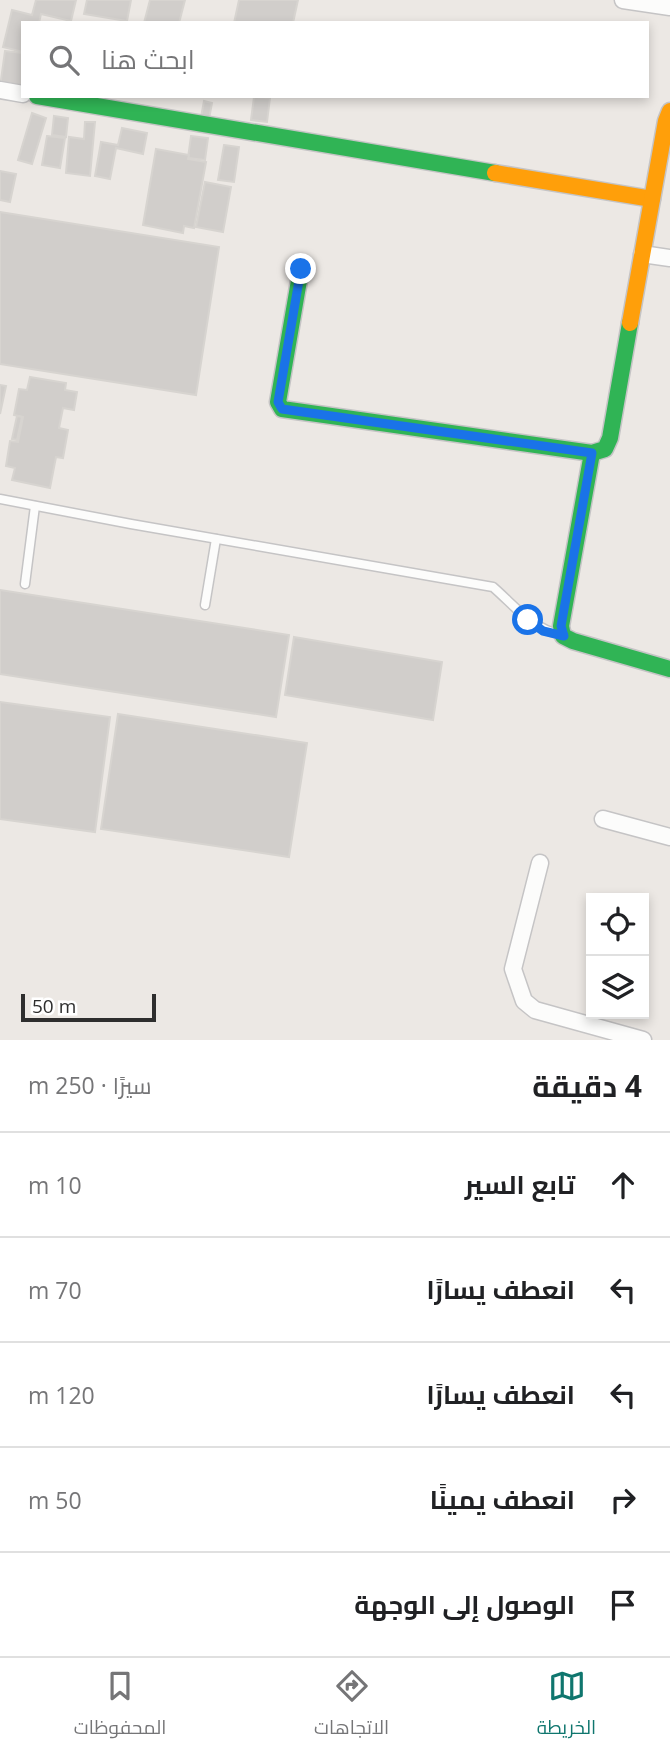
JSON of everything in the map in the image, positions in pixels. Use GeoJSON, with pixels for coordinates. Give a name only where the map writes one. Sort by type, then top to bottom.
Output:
{"type":"FeatureCollection","features":[{"type":"Feature","properties":{"kind":"street"},"geometry":{"type":"LineString","coordinates":[[623,0],[670,7]]}},
{"type":"Feature","properties":{"kind":"street"},"geometry":{"type":"LineString","coordinates":[[0,90],[21,94]]}},
{"type":"Feature","properties":{"kind":"street"},"geometry":{"type":"LineString","coordinates":[[49,98],[652,199]]}},
{"type":"Feature","properties":{"kind":"street"},"geometry":{"type":"LineString","coordinates":[[301,269],[278,402],[282,409],[592,453],[604,449],[610,438],[666,121],[670,111]]}},
{"type":"Feature","properties":{"kind":"street"},"geometry":{"type":"LineString","coordinates":[[642,254],[670,258]]}},
{"type":"Feature","properties":{"kind":"street"},"geometry":{"type":"LineString","coordinates":[[592,453],[561,626],[564,636],[670,669]]}},
{"type":"Feature","properties":{"kind":"street"},"geometry":{"type":"LineString","coordinates":[[603,820],[670,837]]}},
{"type":"Feature","properties":{"kind":"street"},"geometry":{"type":"LineString","coordinates":[[540,863],[513,969],[524,1002],[535,1010],[643,1040]]}},
{"type":"Feature","properties":{"kind":"lane"},"geometry":{"type":"LineString","coordinates":[[0,499],[494,587],[543,631],[564,636]]}},
{"type":"Feature","properties":{"kind":"lane"},"geometry":{"type":"LineString","coordinates":[[24,584],[35,506]]}},
{"type":"Feature","properties":{"kind":"lane"},"geometry":{"type":"LineString","coordinates":[[205,605],[216,539]]}},
{"type":"Feature","properties":{"kind":"building"},"geometry":{"type":"Polygon","coordinates":[[[36,0],[76,0],[71,21],[41,14],[39,21],[21,21],[21,52],[3,47],[12,10],[32,15],[36,0]]]}},
{"type":"Feature","properties":{"kind":"building"},"geometry":{"type":"Polygon","coordinates":[[[87,0],[131,0],[127,21],[84,14],[87,0]]]}},
{"type":"Feature","properties":{"kind":"building"},"geometry":{"type":"Polygon","coordinates":[[[150,0],[185,0],[180,21],[145,21],[150,0]]]}},
{"type":"Feature","properties":{"kind":"building"},"geometry":{"type":"Polygon","coordinates":[[[239,0],[298,0],[293,21],[234,21],[239,0]]]}},
{"type":"Feature","properties":{"kind":"building"},"geometry":{"type":"Polygon","coordinates":[[[5,51],[21,53],[21,94],[0,87],[5,51]]]}},
{"type":"Feature","properties":{"kind":"building"},"geometry":{"type":"Polygon","coordinates":[[[254,98],[270,98],[267,122],[251,120],[254,98]]]}},
{"type":"Feature","properties":{"kind":"building"},"geometry":{"type":"Polygon","coordinates":[[[204,101],[212,103],[209,119],[201,117],[204,101]]]}},
{"type":"Feature","properties":{"kind":"building"},"geometry":{"type":"Polygon","coordinates":[[[32,113],[46,118],[32,164],[18,160],[32,113]]]}},
{"type":"Feature","properties":{"kind":"building"},"geometry":{"type":"Polygon","coordinates":[[[54,116],[68,118],[66,137],[52,135],[54,116]]]}},
{"type":"Feature","properties":{"kind":"building"},"geometry":{"type":"Polygon","coordinates":[[[85,122],[95,122],[90,176],[66,173],[69,137],[84,139],[85,122]]]}},
{"type":"Feature","properties":{"kind":"building"},"geometry":{"type":"Polygon","coordinates":[[[122,128],[147,133],[143,154],[116,148],[110,179],[95,176],[101,142],[118,145],[122,128]]]}},
{"type":"Feature","properties":{"kind":"building"},"geometry":{"type":"Polygon","coordinates":[[[47,136],[65,138],[60,168],[42,165],[47,136]]]}},
{"type":"Feature","properties":{"kind":"building"},"geometry":{"type":"Polygon","coordinates":[[[191,136],[208,138],[205,160],[188,158],[191,136]]]}},
{"type":"Feature","properties":{"kind":"building"},"geometry":{"type":"Polygon","coordinates":[[[224,145],[239,147],[234,182],[218,180],[224,145]]]}},
{"type":"Feature","properties":{"kind":"building"},"geometry":{"type":"Polygon","coordinates":[[[156,149],[189,155],[188,159],[206,162],[194,228],[184,226],[183,233],[143,225],[156,149]]]}},
{"type":"Feature","properties":{"kind":"building"},"geometry":{"type":"Polygon","coordinates":[[[0,171],[16,174],[10,202],[0,200],[0,171]]]}},
{"type":"Feature","properties":{"kind":"building"},"geometry":{"type":"Polygon","coordinates":[[[205,182],[231,187],[223,232],[196,227],[205,182]]]}},
{"type":"Feature","properties":{"kind":"building"},"geometry":{"type":"Polygon","coordinates":[[[0,212],[219,247],[196,395],[0,364],[0,212]]]}},
{"type":"Feature","properties":{"kind":"building"},"geometry":{"type":"Polygon","coordinates":[[[30,377],[66,383],[65,390],[77,392],[74,410],[63,408],[59,428],[68,430],[63,458],[56,457],[50,488],[12,480],[15,468],[6,466],[10,441],[18,442],[23,417],[14,415],[19,389],[27,390],[30,377]]]}},
{"type":"Feature","properties":{"kind":"building"},"geometry":{"type":"Polygon","coordinates":[[[0,385],[6,386],[0,414],[0,385]]]}},
{"type":"Feature","properties":{"kind":"building"},"geometry":{"type":"Polygon","coordinates":[[[17,416],[22,417],[17,440],[12,439],[17,416]]]}},
{"type":"Feature","properties":{"kind":"building"},"geometry":{"type":"Polygon","coordinates":[[[0,590],[289,635],[276,717],[0,674],[0,590]]]}},
{"type":"Feature","properties":{"kind":"building"},"geometry":{"type":"Polygon","coordinates":[[[294,637],[442,662],[433,720],[285,695],[294,637]]]}},
{"type":"Feature","properties":{"kind":"building"},"geometry":{"type":"Polygon","coordinates":[[[0,702],[110,717],[95,832],[0,819],[0,702]]]}},
{"type":"Feature","properties":{"kind":"building"},"geometry":{"type":"Polygon","coordinates":[[[118,714],[307,743],[289,857],[101,829],[118,714]]]}},
{"type":"Feature","properties":{"kind":"traffic: fast"},"geometry":{"type":"LineString","coordinates":[[49,98],[495,173]]}},
{"type":"Feature","properties":{"kind":"traffic: fast"},"geometry":{"type":"LineString","coordinates":[[301,269],[278,402],[282,409],[592,453],[605,449],[610,438],[630,323]]}},
{"type":"Feature","properties":{"kind":"traffic: fast"},"geometry":{"type":"LineString","coordinates":[[592,453],[561,626],[563,636],[670,669]]}},
{"type":"Feature","properties":{"kind":"traffic: slow"},"geometry":{"type":"LineString","coordinates":[[630,323],[670,111]]}},
{"type":"Feature","properties":{"kind":"traffic: slow"},"geometry":{"type":"LineString","coordinates":[[495,173],[652,199]]}},
{"type":"Feature","properties":{"kind":"route"},"geometry":{"type":"LineString","coordinates":[[301,269],[278,402],[282,409],[592,453],[561,626],[564,636],[543,631],[528,620]]}}]}
